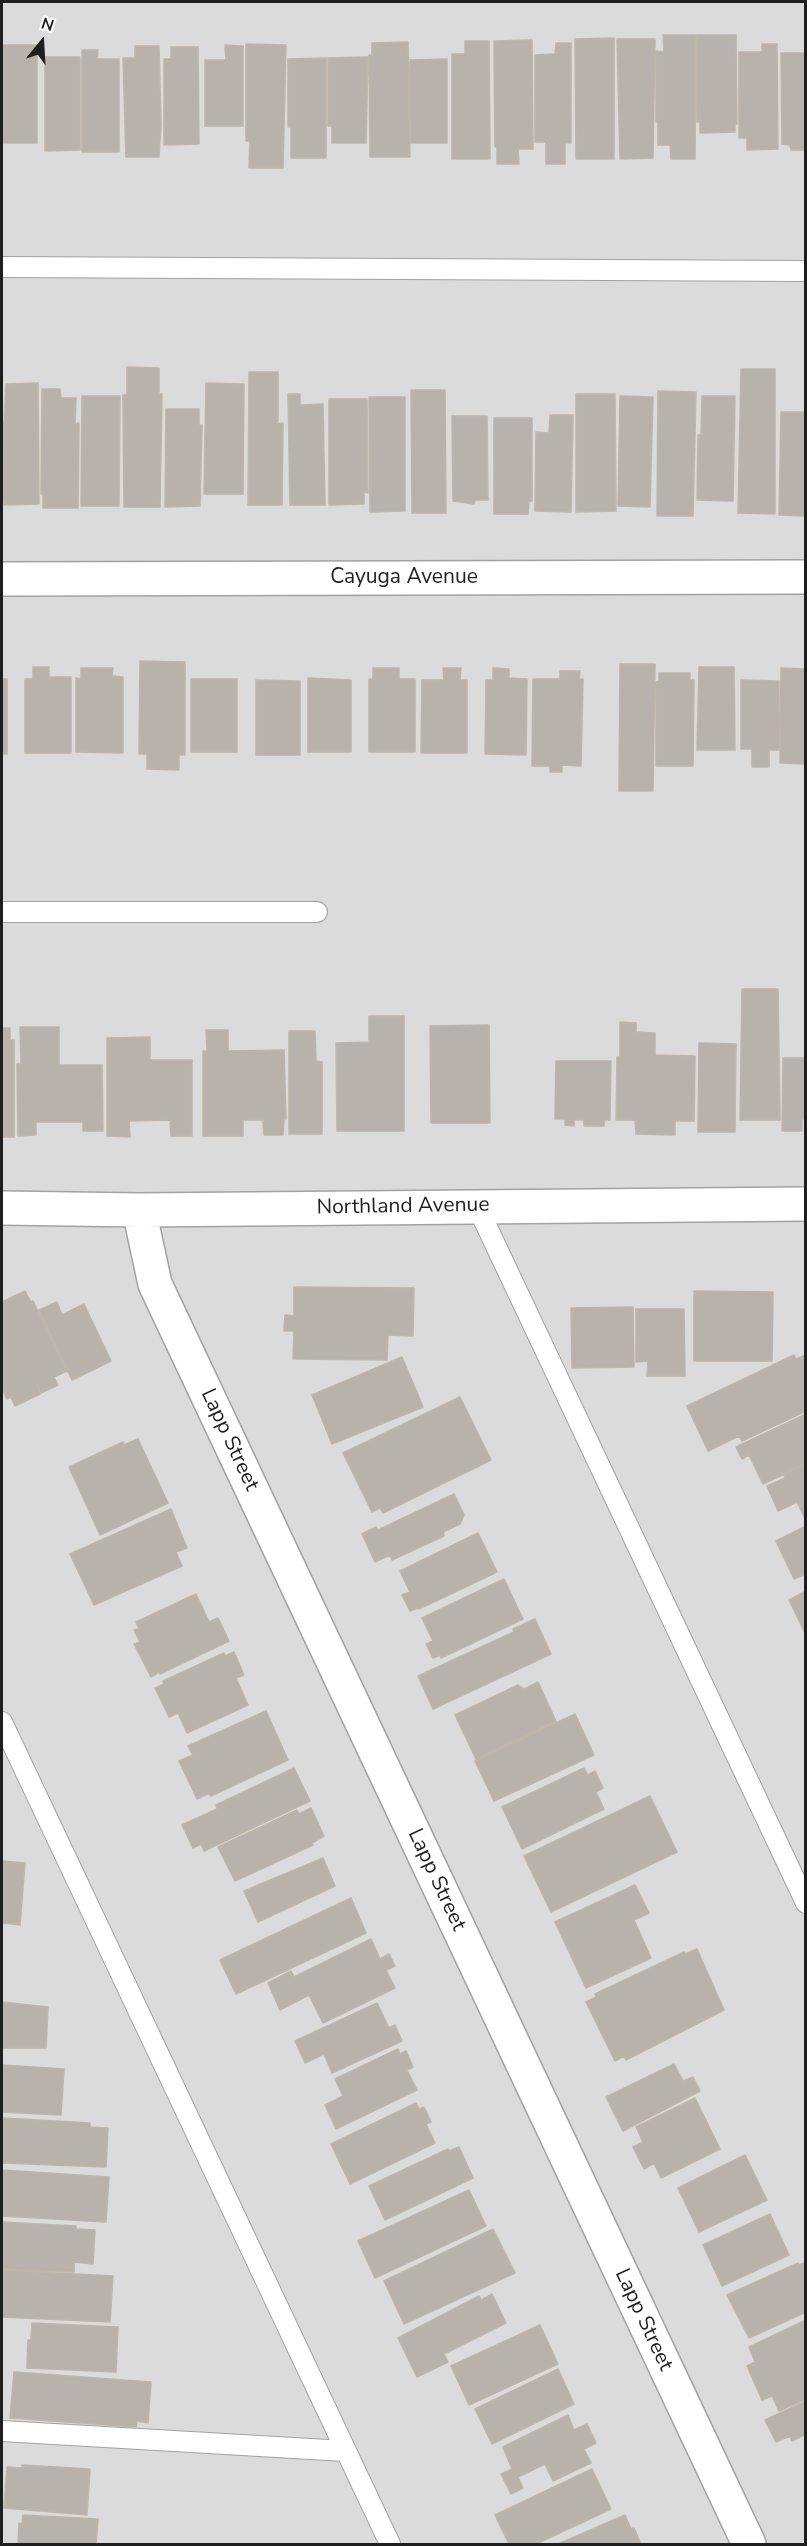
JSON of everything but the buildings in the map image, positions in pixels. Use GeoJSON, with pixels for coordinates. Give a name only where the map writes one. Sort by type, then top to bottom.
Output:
{"type":"FeatureCollection","features":[{"type":"Feature","properties":{"kind":"street","name":"Cayuga Avenue"},"geometry":{"type":"LineString","coordinates":[[2,579],[806,577]]}},
{"type":"Feature","properties":{"kind":"street","name":"Northland Avenue"},"geometry":{"type":"LineString","coordinates":[[2,1208],[138,1210],[806,1204]]}},
{"type":"Feature","properties":{"kind":"street","name":"Lapp Street"},"geometry":{"type":"LineString","coordinates":[[138,1210],[155,1284],[748,2544]]}},
{"type":"Feature","properties":{"kind":"lane"},"geometry":{"type":"LineString","coordinates":[[2,267],[806,272]]}},
{"type":"Feature","properties":{"kind":"lane"},"geometry":{"type":"LineString","coordinates":[[2,912],[317,912]]}},
{"type":"Feature","properties":{"kind":"lane"},"geometry":{"type":"LineString","coordinates":[[477,1206],[806,1903]]}},
{"type":"Feature","properties":{"kind":"lane"},"geometry":{"type":"LineString","coordinates":[[2,1722],[390,2544]]}},
{"type":"Feature","properties":{"kind":"lane"},"geometry":{"type":"LineString","coordinates":[[2,2431],[345,2451]]}},
{"type":"Feature","properties":{"kind":"shaded area"},"geometry":{"type":"Polygon","coordinates":[[[2,2],[805,2],[805,2544],[2,2544],[2,2]]]}}]}
